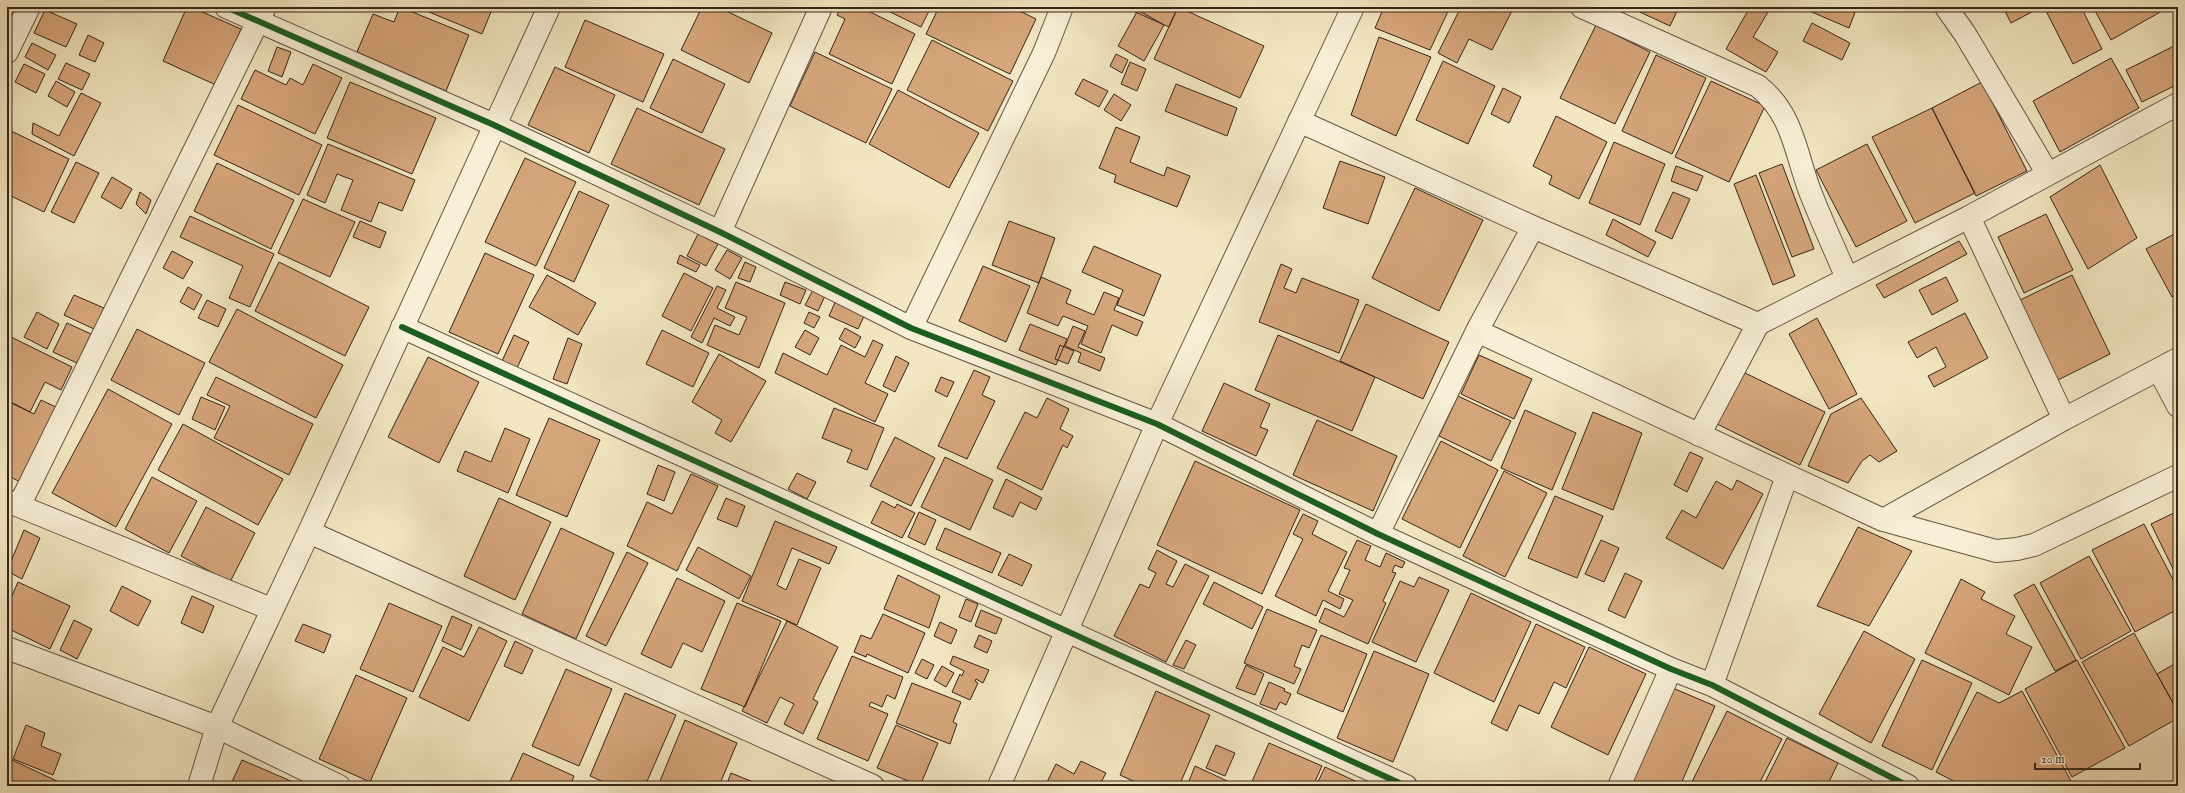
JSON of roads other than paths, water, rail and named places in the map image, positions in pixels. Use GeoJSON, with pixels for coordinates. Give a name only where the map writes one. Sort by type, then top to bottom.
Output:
{"type":"FeatureCollection","features":[{"type":"Feature","properties":{"kind":"street"},"geometry":{"type":"LineString","coordinates":[[7,52],[29,7]]}},
{"type":"Feature","properties":{"kind":"street"},"geometry":{"type":"LineString","coordinates":[[226,7],[262,15],[720,232],[911,328],[1157,424],[1378,534],[1671,668],[1712,685],[1908,786]]}},
{"type":"Feature","properties":{"kind":"street"},"geometry":{"type":"LineString","coordinates":[[199,786],[217,727],[271,609],[309,532],[549,7]]}},
{"type":"Feature","properties":{"kind":"street"},"geometry":{"type":"LineString","coordinates":[[720,232],[821,7]]}},
{"type":"Feature","properties":{"kind":"street"},"geometry":{"type":"LineString","coordinates":[[911,328],[1044,53],[1062,7]]}},
{"type":"Feature","properties":{"kind":"street"},"geometry":{"type":"LineString","coordinates":[[999,786],[1157,424],[1353,7]]}},
{"type":"Feature","properties":{"kind":"street"},"geometry":{"type":"LineString","coordinates":[[1582,7],[1758,86],[1772,97],[1783,113],[1792,133],[1810,193],[1847,278]]}},
{"type":"Feature","properties":{"kind":"street"},"geometry":{"type":"LineString","coordinates":[[1946,7],[1965,34],[2048,174]]}},
{"type":"Feature","properties":{"kind":"street"},"geometry":{"type":"LineString","coordinates":[[262,15],[13,504],[271,609]]}},
{"type":"Feature","properties":{"kind":"street"},"geometry":{"type":"LineString","coordinates":[[1699,435],[1758,324],[1969,217],[2178,104]]}},
{"type":"Feature","properties":{"kind":"street"},"geometry":{"type":"LineString","coordinates":[[1299,121],[1533,227],[1758,324]]}},
{"type":"Feature","properties":{"kind":"street"},"geometry":{"type":"LineString","coordinates":[[1969,217],[2064,419]]}},
{"type":"Feature","properties":{"kind":"street"},"geometry":{"type":"LineString","coordinates":[[1378,534],[1477,332],[1533,227]]}},
{"type":"Feature","properties":{"kind":"street"},"geometry":{"type":"LineString","coordinates":[[402,327],[1406,786]]}},
{"type":"Feature","properties":{"kind":"street"},"geometry":{"type":"LineString","coordinates":[[1477,332],[1883,520],[1996,551],[2017,549],[2034,545],[2178,476]]}},
{"type":"Feature","properties":{"kind":"street"},"geometry":{"type":"LineString","coordinates":[[1883,520],[2064,419],[2178,359]]}},
{"type":"Feature","properties":{"kind":"street"},"geometry":{"type":"LineString","coordinates":[[2159,370],[2178,406]]}},
{"type":"Feature","properties":{"kind":"street"},"geometry":{"type":"LineString","coordinates":[[1712,685],[1787,476]]}},
{"type":"Feature","properties":{"kind":"street"},"geometry":{"type":"LineString","coordinates":[[309,532],[873,786]]}},
{"type":"Feature","properties":{"kind":"street"},"geometry":{"type":"LineString","coordinates":[[7,648],[217,727],[339,786]]}},
{"type":"Feature","properties":{"kind":"street"},"geometry":{"type":"LineString","coordinates":[[1619,786],[1671,668]]}}]}
